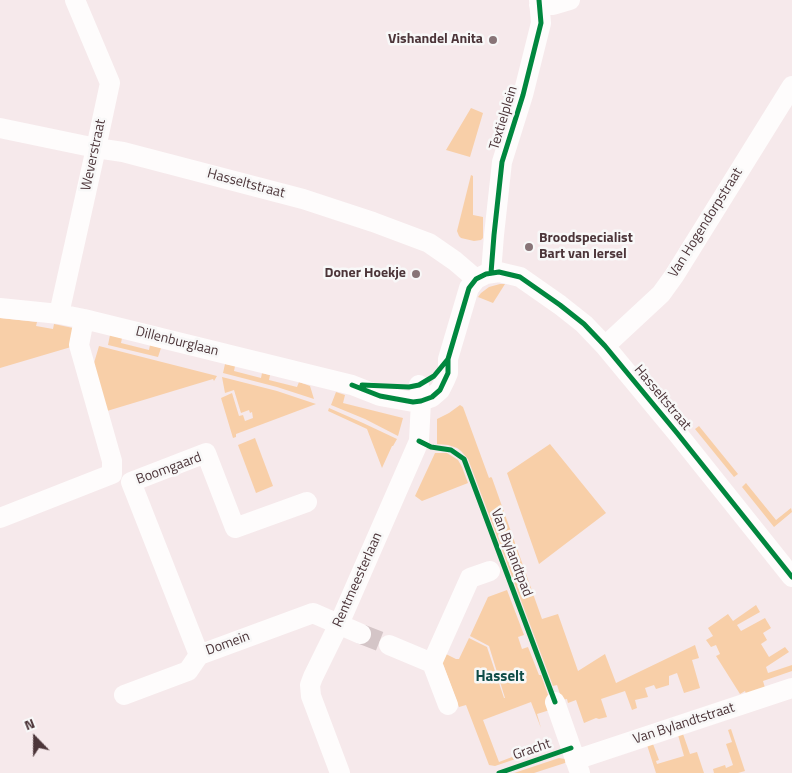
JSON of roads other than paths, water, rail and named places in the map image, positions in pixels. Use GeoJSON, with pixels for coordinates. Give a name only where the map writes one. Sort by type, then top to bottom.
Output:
{"type":"FeatureCollection","features":[{"type":"Feature","properties":{"kind":"street","name":"Weverstraat"},"geometry":{"type":"LineString","coordinates":[[59,314],[110,83],[75,0]]}},
{"type":"Feature","properties":{"kind":"street","name":"Textielplein"},"geometry":{"type":"LineString","coordinates":[[484,275],[494,234],[502,162],[523,95],[541,23],[539,3],[554,5],[570,0]]}},
{"type":"Feature","properties":{"kind":"street","name":"Van Hogendorpstraat"},"geometry":{"type":"LineString","coordinates":[[605,346],[661,294],[792,86]]}},
{"type":"Feature","properties":{"kind":"street","name":"Hasseltstraat"},"geometry":{"type":"LineString","coordinates":[[0,128],[123,152],[303,199],[429,243],[455,261],[484,275],[500,272],[520,277],[578,319],[605,346],[701,462],[792,577]]}},
{"type":"Feature","properties":{"kind":"street"},"geometry":{"type":"LineString","coordinates":[[420,393],[432,397],[440,390],[448,373],[448,359],[469,288],[484,275]]}},
{"type":"Feature","properties":{"kind":"street","name":"Dillenburglaan"},"geometry":{"type":"LineString","coordinates":[[0,308],[59,314],[84,319],[352,385],[380,396],[412,402],[420,393]]}},
{"type":"Feature","properties":{"kind":"street"},"geometry":{"type":"LineString","coordinates":[[0,518],[112,474],[112,461],[79,345],[84,319]]}},
{"type":"Feature","properties":{"kind":"street","name":"Rentmeesterlaan"},"geometry":{"type":"LineString","coordinates":[[340,773],[311,696],[310,685],[339,624],[419,441],[420,393]]}},
{"type":"Feature","properties":{"kind":"street","name":"Boomgaard"},"geometry":{"type":"LineString","coordinates":[[199,655],[131,482],[206,453],[235,528],[307,502]]}},
{"type":"Feature","properties":{"kind":"street"},"geometry":{"type":"LineString","coordinates":[[448,706],[432,663],[470,578],[490,571]]}},
{"type":"Feature","properties":{"kind":"street","name":"Domein"},"geometry":{"type":"LineString","coordinates":[[124,695],[188,670],[199,655],[313,613],[361,634]]}},
{"type":"Feature","properties":{"kind":"street"},"geometry":{"type":"LineString","coordinates":[[388,645],[432,663]]}},
{"type":"Feature","properties":{"kind":"street","name":"Van Bylandtstraat"},"geometry":{"type":"LineString","coordinates":[[555,702],[577,766],[792,688]]}},
{"type":"Feature","properties":{"kind":"tunnel"},"geometry":{"type":"LineString","coordinates":[[361,634],[389,645]]}},
{"type":"Feature","properties":{"kind":"place","name":"Vishandel Anita"},"geometry":{"type":"Point","coordinates":[493,40]}},
{"type":"Feature","properties":{"kind":"place","name":"Broodspecialist Bart van Iersel"},"geometry":{"type":"Point","coordinates":[529,247]}},
{"type":"Feature","properties":{"kind":"place","name":"Doner Hoekje"},"geometry":{"type":"Point","coordinates":[416,274]}},
{"type":"Feature","properties":{"kind":"district","name":"Hasselt"},"geometry":{"type":"Point","coordinates":[500,677]}}]}
